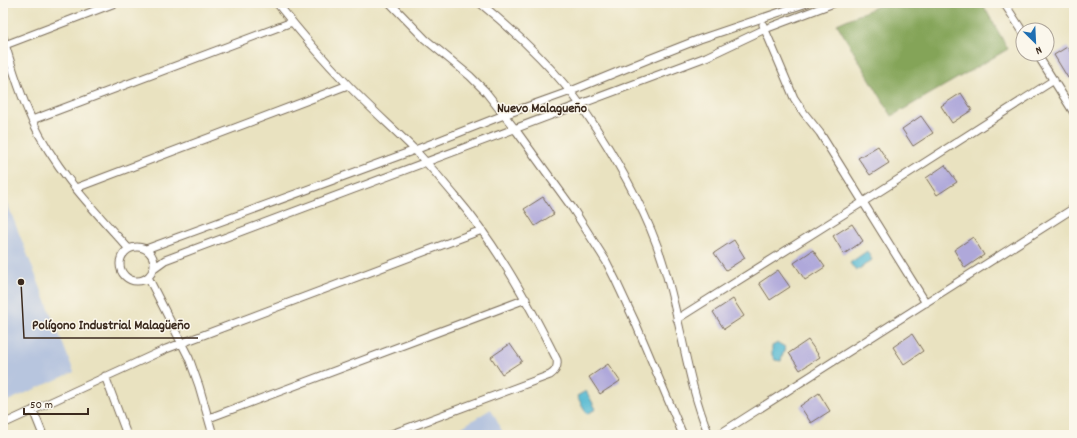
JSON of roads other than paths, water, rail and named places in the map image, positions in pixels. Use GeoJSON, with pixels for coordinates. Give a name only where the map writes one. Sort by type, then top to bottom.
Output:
{"type":"FeatureCollection","features":[{"type":"Feature","properties":{"kind":"street"},"geometry":{"type":"LineString","coordinates":[[115,3],[4,41],[11,66],[32,120],[52,155],[76,188],[129,249]]}},
{"type":"Feature","properties":{"kind":"street"},"geometry":{"type":"LineString","coordinates":[[277,3],[348,85],[427,162],[482,230],[526,299],[557,360],[558,366],[550,375],[389,435]]}},
{"type":"Feature","properties":{"kind":"street"},"geometry":{"type":"LineString","coordinates":[[390,3],[425,39],[470,76],[485,91],[554,181],[606,261],[631,313],[683,435]]}},
{"type":"Feature","properties":{"kind":"street"},"geometry":{"type":"LineString","coordinates":[[480,3],[525,42],[571,91],[622,171],[639,203],[662,260],[693,386],[709,435]]}},
{"type":"Feature","properties":{"kind":"street"},"geometry":{"type":"LineString","coordinates":[[146,249],[571,91],[700,39],[807,3]]}},
{"type":"Feature","properties":{"kind":"street"},"geometry":{"type":"LineString","coordinates":[[154,268],[153,258],[146,249],[141,247],[129,249],[122,257],[120,263],[123,274],[132,280],[138,281],[148,277],[154,268],[165,260],[706,57],[765,29],[834,3]]}},
{"type":"Feature","properties":{"kind":"street"},"geometry":{"type":"LineString","coordinates":[[1004,3],[1016,22]]}},
{"type":"Feature","properties":{"kind":"street"},"geometry":{"type":"LineString","coordinates":[[761,19],[799,106],[820,133],[926,303]]}},
{"type":"Feature","properties":{"kind":"street"},"geometry":{"type":"LineString","coordinates":[[32,120],[292,22]]}},
{"type":"Feature","properties":{"kind":"street"},"geometry":{"type":"LineString","coordinates":[[1042,62],[1054,80],[1071,101],[1074,113]]}},
{"type":"Feature","properties":{"kind":"street"},"geometry":{"type":"LineString","coordinates":[[677,319],[1054,80]]}},
{"type":"Feature","properties":{"kind":"street"},"geometry":{"type":"LineString","coordinates":[[76,188],[348,85]]}},
{"type":"Feature","properties":{"kind":"street"},"geometry":{"type":"LineString","coordinates":[[718,435],[1074,208]]}},
{"type":"Feature","properties":{"kind":"street"},"geometry":{"type":"LineString","coordinates":[[3,424],[182,342],[482,230]]}},
{"type":"Feature","properties":{"kind":"street"},"geometry":{"type":"LineString","coordinates":[[148,277],[182,342],[199,386],[213,435]]}},
{"type":"Feature","properties":{"kind":"street"},"geometry":{"type":"LineString","coordinates":[[209,418],[526,299]]}},
{"type":"Feature","properties":{"kind":"street"},"geometry":{"type":"LineString","coordinates":[[105,376],[127,435]]}},
{"type":"Feature","properties":{"kind":"street"},"geometry":{"type":"LineString","coordinates":[[33,410],[43,435]]}},
{"type":"Feature","properties":{"kind":"water"},"geometry":{"type":"Polygon","coordinates":[[[867,251],[872,260],[856,271],[850,263],[867,251]]]}},
{"type":"Feature","properties":{"kind":"water"},"geometry":{"type":"Polygon","coordinates":[[[778,343],[785,347],[781,361],[775,360],[772,355],[772,346],[778,343]]]}},
{"type":"Feature","properties":{"kind":"water"},"geometry":{"type":"Polygon","coordinates":[[[586,391],[596,409],[587,414],[577,396],[586,391]]]}},
{"type":"Feature","properties":{"kind":"place","name":"Polígono Industrial Malagüeño"},"geometry":{"type":"Point","coordinates":[21,282]}},
{"type":"Feature","properties":{"kind":"district","name":"Nuevo Malagueño"},"geometry":{"type":"Point","coordinates":[542,109]}}]}
